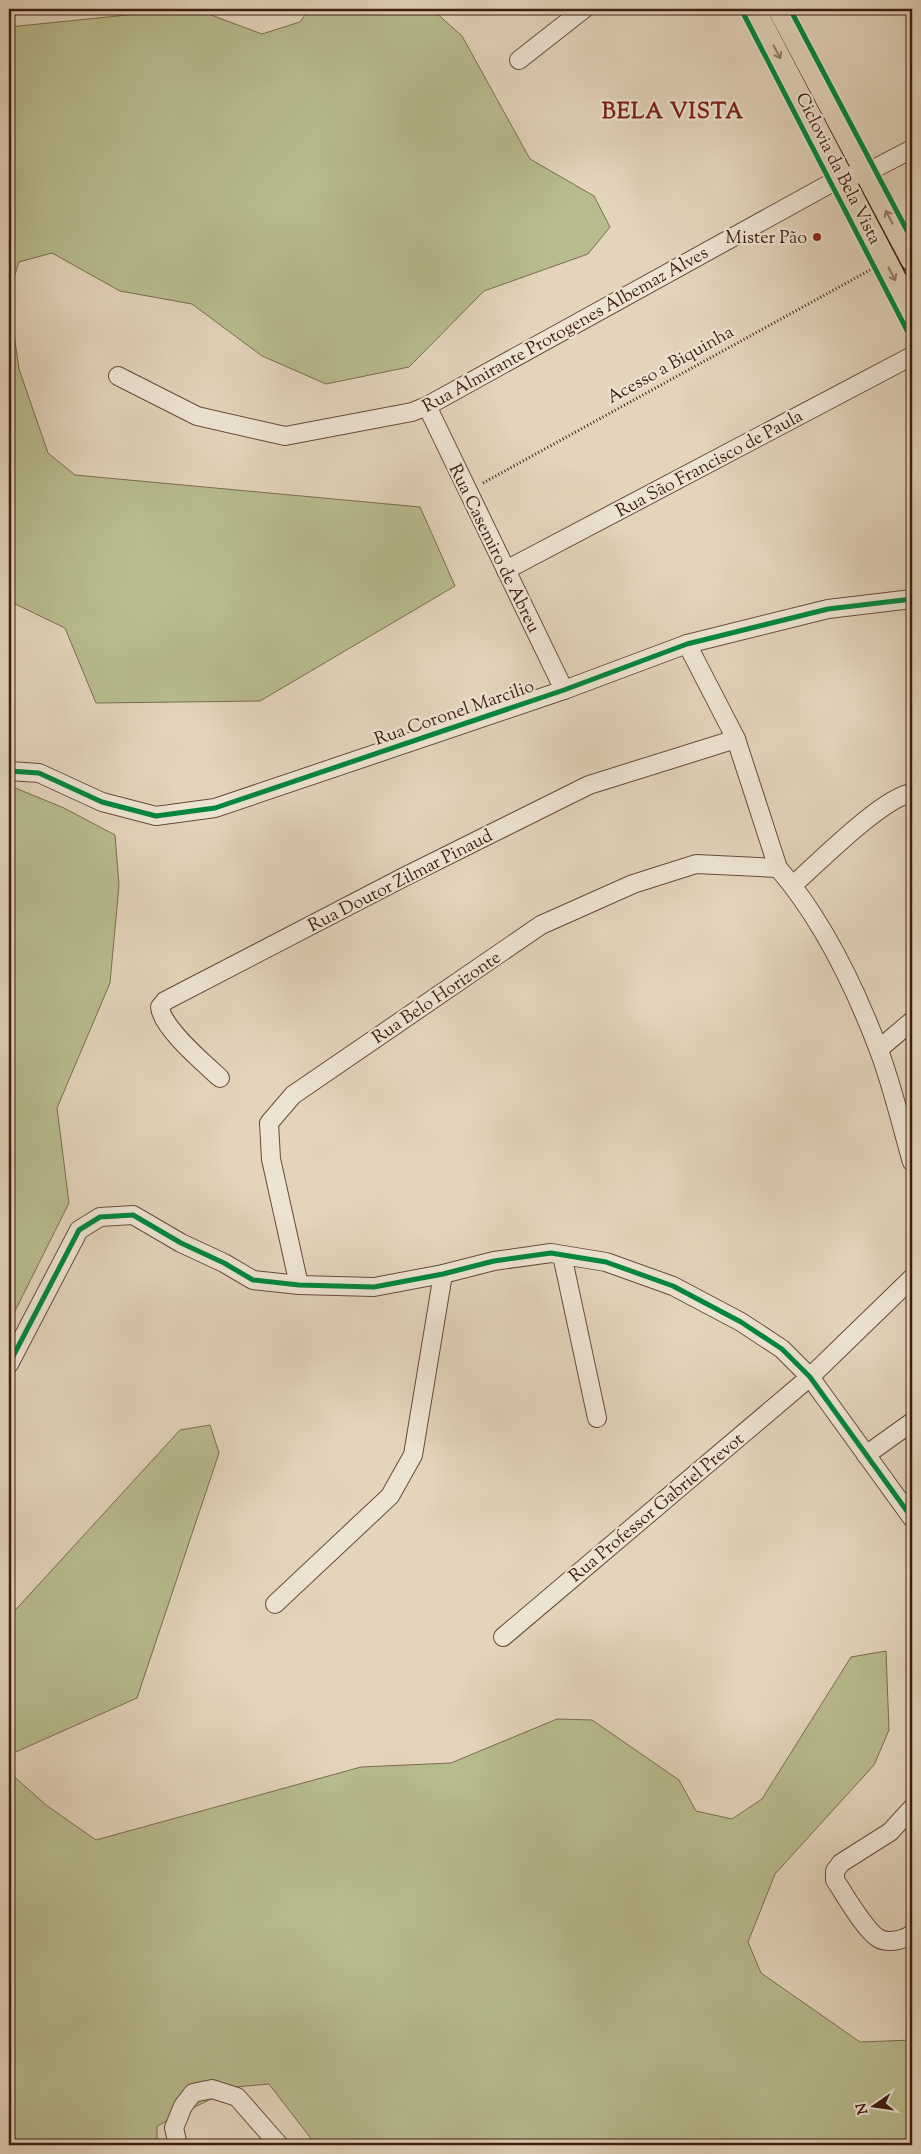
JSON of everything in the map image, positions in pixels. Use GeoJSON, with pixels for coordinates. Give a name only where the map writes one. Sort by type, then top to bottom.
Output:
{"type":"FeatureCollection","features":[{"type":"Feature","properties":{"kind":"main road"},"geometry":{"type":"LineString","coordinates":[[754,9],[912,311]]}},
{"type":"Feature","properties":{"kind":"main road"},"geometry":{"type":"LineString","coordinates":[[779,9],[912,260]]}},
{"type":"Feature","properties":{"kind":"street"},"geometry":{"type":"LineString","coordinates":[[519,60],[584,9]]}},
{"type":"Feature","properties":{"kind":"street","name":"Rua Almirante Protogenes Albemaz Alves"},"geometry":{"type":"LineString","coordinates":[[118,376],[197,416],[285,436],[412,412],[427,406],[842,177],[866,173],[912,148]]}},
{"type":"Feature","properties":{"kind":"street","name":"Rua São Francisco de Paula"},"geometry":{"type":"LineString","coordinates":[[506,570],[912,356]]}},
{"type":"Feature","properties":{"kind":"street","name":"Rua Casemiro de Abreu"},"geometry":{"type":"LineString","coordinates":[[427,406],[564,690]]}},
{"type":"Feature","properties":{"kind":"street","name":"Rua Coronel Marcilio"},"geometry":{"type":"LineString","coordinates":[[9,771],[39,773],[102,802],[156,816],[215,808],[564,690],[687,644],[828,609],[912,599]]}},
{"type":"Feature","properties":{"kind":"street"},"geometry":{"type":"LineString","coordinates":[[687,644],[736,739],[778,868],[793,885],[840,962],[879,1049],[912,1162]]}},
{"type":"Feature","properties":{"kind":"street","name":"Rua Doutor Zilmar Pinaud"},"geometry":{"type":"LineString","coordinates":[[220,1078],[199,1058],[161,1013],[160,1007],[165,1001],[404,876],[589,785],[736,739]]}},
{"type":"Feature","properties":{"kind":"street"},"geometry":{"type":"LineString","coordinates":[[793,885],[880,808],[902,794],[912,793]]}},
{"type":"Feature","properties":{"kind":"street","name":"Rua Belo Horizonte"},"geometry":{"type":"LineString","coordinates":[[299,1285],[271,1159],[269,1122],[293,1095],[541,925],[632,884],[696,864],[778,868]]}},
{"type":"Feature","properties":{"kind":"street"},"geometry":{"type":"LineString","coordinates":[[879,1049],[912,1021]]}},
{"type":"Feature","properties":{"kind":"street"},"geometry":{"type":"LineString","coordinates":[[9,1364],[79,1230],[100,1217],[133,1215],[181,1243],[224,1263],[252,1280],[299,1285],[374,1287],[442,1274],[494,1261],[552,1253],[606,1262],[673,1286],[741,1322],[782,1349],[810,1377],[912,1518]]}},
{"type":"Feature","properties":{"kind":"street"},"geometry":{"type":"LineString","coordinates":[[562,1255],[597,1418]]}},
{"type":"Feature","properties":{"kind":"street"},"geometry":{"type":"LineString","coordinates":[[275,1604],[390,1496],[413,1455],[442,1274]]}},
{"type":"Feature","properties":{"kind":"street","name":"Rua Professor Gabriel Prevot"},"geometry":{"type":"LineString","coordinates":[[503,1636],[810,1377],[912,1278]]}},
{"type":"Feature","properties":{"kind":"street"},"geometry":{"type":"LineString","coordinates":[[866,1455],[912,1422]]}},
{"type":"Feature","properties":{"kind":"street"},"geometry":{"type":"LineString","coordinates":[[912,1808],[890,1832],[841,1863],[835,1871],[835,1880],[868,1928],[879,1939],[889,1941],[907,1938],[912,1934]]}},
{"type":"Feature","properties":{"kind":"street"},"geometry":{"type":"LineString","coordinates":[[178,2145],[174,2128],[182,2106],[193,2093],[212,2089],[237,2097],[279,2145]]}},
{"type":"Feature","properties":{"kind":"green space"},"geometry":{"type":"Polygon","coordinates":[[[195,9],[262,34],[300,22],[309,9],[428,9],[434,11],[462,36],[530,159],[594,196],[610,227],[588,254],[484,291],[409,367],[326,384],[262,356],[192,304],[120,291],[52,253],[19,262],[9,293],[9,27],[195,9]]]}},
{"type":"Feature","properties":{"kind":"green space"},"geometry":{"type":"Polygon","coordinates":[[[9,299],[19,369],[48,453],[75,475],[420,507],[455,586],[260,701],[96,703],[65,628],[9,601],[9,299]]]}},
{"type":"Feature","properties":{"kind":"green space"},"geometry":{"type":"Polygon","coordinates":[[[13,787],[64,808],[115,835],[119,885],[110,983],[57,1108],[69,1203],[9,1323],[9,788],[13,787]]]}},
{"type":"Feature","properties":{"kind":"green space"},"geometry":{"type":"Polygon","coordinates":[[[210,1425],[219,1453],[137,1698],[9,1755],[9,1650],[13,1647],[9,1642],[9,1617],[180,1430],[210,1425]]]}},
{"type":"Feature","properties":{"kind":"green space"},"geometry":{"type":"Polygon","coordinates":[[[886,1651],[889,1730],[874,1765],[775,1874],[748,1942],[761,1973],[860,2042],[912,2040],[912,2145],[316,2145],[269,2084],[235,2087],[157,2126],[157,2145],[9,2145],[9,1772],[46,1805],[96,1840],[361,1767],[451,1763],[557,1719],[592,1720],[679,1780],[696,1811],[732,1819],[762,1799],[851,1657],[886,1651]]]}},
{"type":"Feature","properties":{"kind":"cycle path","name":"Ciclovia da Bela Vista"},"geometry":{"type":"LineString","coordinates":[[741,9],[912,340]]}},
{"type":"Feature","properties":{"kind":"cycle path"},"geometry":{"type":"LineString","coordinates":[[790,9],[912,240]]}},
{"type":"Feature","properties":{"kind":"cycle path"},"geometry":{"type":"LineString","coordinates":[[9,771],[39,773],[102,802],[156,816],[215,808],[564,690],[687,644],[828,609],[912,599]]}},
{"type":"Feature","properties":{"kind":"cycle path"},"geometry":{"type":"LineString","coordinates":[[9,1364],[79,1230],[100,1217],[133,1215],[181,1243],[224,1263],[253,1280],[299,1285],[374,1287],[443,1274],[494,1261],[551,1253],[606,1262],[673,1286],[741,1322],[782,1349],[810,1377],[912,1518]]}},
{"type":"Feature","properties":{"kind":"place","name":"Mister Pão"},"geometry":{"type":"Point","coordinates":[817,237]}},
{"type":"Feature","properties":{"kind":"district","name":"BELA VISTA"},"geometry":{"type":"Point","coordinates":[673,110]}}]}
